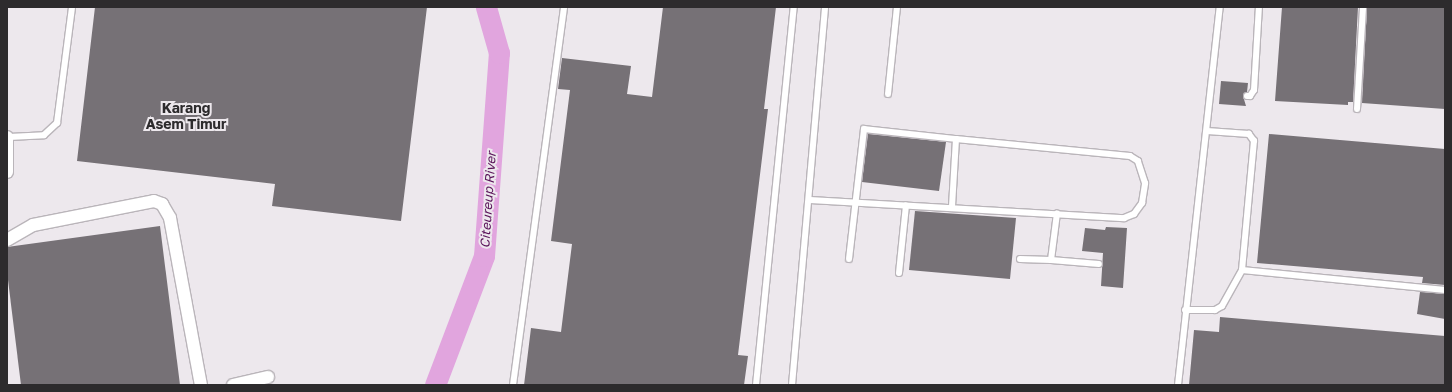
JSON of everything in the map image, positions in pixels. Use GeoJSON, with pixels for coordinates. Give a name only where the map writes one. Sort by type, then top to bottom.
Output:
{"type":"FeatureCollection","features":[{"type":"Feature","properties":{"kind":"street"},"geometry":{"type":"LineString","coordinates":[[7,172],[8,137]]}},
{"type":"Feature","properties":{"kind":"street"},"geometry":{"type":"LineString","coordinates":[[7,240],[33,226],[154,201],[162,204],[170,218],[201,385]]}},
{"type":"Feature","properties":{"kind":"street"},"geometry":{"type":"LineString","coordinates":[[233,385],[268,378]]}},
{"type":"Feature","properties":{"kind":"lane"},"geometry":{"type":"LineString","coordinates":[[8,137],[44,135],[57,123],[72,7]]}},
{"type":"Feature","properties":{"kind":"lane"},"geometry":{"type":"LineString","coordinates":[[513,385],[564,7]]}},
{"type":"Feature","properties":{"kind":"lane"},"geometry":{"type":"LineString","coordinates":[[756,385],[794,7]]}},
{"type":"Feature","properties":{"kind":"lane"},"geometry":{"type":"LineString","coordinates":[[792,385],[810,200],[825,7]]}},
{"type":"Feature","properties":{"kind":"lane"},"geometry":{"type":"LineString","coordinates":[[888,94],[897,7]]}},
{"type":"Feature","properties":{"kind":"lane"},"geometry":{"type":"LineString","coordinates":[[1178,385],[1185,310],[1207,131],[1215,93],[1220,7]]}},
{"type":"Feature","properties":{"kind":"lane"},"geometry":{"type":"LineString","coordinates":[[1247,96],[1250,96],[1254,90],[1259,7]]}},
{"type":"Feature","properties":{"kind":"lane"},"geometry":{"type":"LineString","coordinates":[[1357,109],[1363,7]]}},
{"type":"Feature","properties":{"kind":"lane"},"geometry":{"type":"LineString","coordinates":[[810,200],[854,203],[1057,213],[1124,218],[1134,214],[1142,203],[1145,183],[1138,161],[1130,156],[864,129],[854,203],[849,259]]}},
{"type":"Feature","properties":{"kind":"lane"},"geometry":{"type":"LineString","coordinates":[[1185,310],[1215,310],[1222,306],[1242,270],[1254,141],[1249,134],[1207,131]]}},
{"type":"Feature","properties":{"kind":"lane"},"geometry":{"type":"LineString","coordinates":[[952,207],[956,139]]}},
{"type":"Feature","properties":{"kind":"lane"},"geometry":{"type":"LineString","coordinates":[[899,272],[906,205]]}},
{"type":"Feature","properties":{"kind":"lane"},"geometry":{"type":"LineString","coordinates":[[1051,260],[1057,213]]}},
{"type":"Feature","properties":{"kind":"lane"},"geometry":{"type":"LineString","coordinates":[[1020,259],[1099,264]]}},
{"type":"Feature","properties":{"kind":"lane"},"geometry":{"type":"LineString","coordinates":[[1242,270],[1445,290]]}},
{"type":"Feature","properties":{"kind":"building"},"geometry":{"type":"Polygon","coordinates":[[[95,7],[427,7],[401,221],[272,206],[275,184],[77,161],[95,7]]]}},
{"type":"Feature","properties":{"kind":"building"},"geometry":{"type":"Polygon","coordinates":[[[663,7],[776,7],[764,109],[768,109],[738,355],[748,356],[744,385],[524,385],[531,328],[561,332],[572,244],[551,241],[570,90],[558,89],[562,58],[631,66],[627,94],[652,97],[663,7]]]}},
{"type":"Feature","properties":{"kind":"building"},"geometry":{"type":"Polygon","coordinates":[[[1282,7],[1358,7],[1353,102],[1348,102],[1348,105],[1275,101],[1282,7]]]}},
{"type":"Feature","properties":{"kind":"building"},"geometry":{"type":"Polygon","coordinates":[[[1367,7],[1445,7],[1445,109],[1362,103],[1367,7]]]}},
{"type":"Feature","properties":{"kind":"building"},"geometry":{"type":"Polygon","coordinates":[[[1221,81],[1248,83],[1247,92],[1243,96],[1246,106],[1219,104],[1221,81]]]}},
{"type":"Feature","properties":{"kind":"building"},"geometry":{"type":"Polygon","coordinates":[[[868,134],[946,142],[939,191],[862,182],[868,134]]]}},
{"type":"Feature","properties":{"kind":"building"},"geometry":{"type":"Polygon","coordinates":[[[1269,134],[1445,149],[1445,285],[1422,283],[1423,277],[1257,263],[1269,134]]]}},
{"type":"Feature","properties":{"kind":"building"},"geometry":{"type":"Polygon","coordinates":[[[915,211],[1016,218],[1010,279],[909,270],[915,211]]]}},
{"type":"Feature","properties":{"kind":"building"},"geometry":{"type":"Polygon","coordinates":[[[160,226],[180,385],[21,385],[7,272],[7,247],[160,226]]]}},
{"type":"Feature","properties":{"kind":"building"},"geometry":{"type":"Polygon","coordinates":[[[1106,227],[1127,228],[1123,288],[1101,286],[1103,253],[1082,251],[1085,228],[1105,230],[1106,227]]]}},
{"type":"Feature","properties":{"kind":"building"},"geometry":{"type":"Polygon","coordinates":[[[1420,292],[1445,294],[1445,319],[1417,314],[1420,292]]]}},
{"type":"Feature","properties":{"kind":"building"},"geometry":{"type":"Polygon","coordinates":[[[1220,317],[1445,336],[1445,385],[1189,385],[1194,330],[1219,332],[1220,317]]]}},
{"type":"Feature","properties":{"kind":"waterway","name":"Citeureup River"},"geometry":{"type":"LineString","coordinates":[[435,385],[484,256],[499,53],[486,7]]}},
{"type":"Feature","properties":{"kind":"district","name":"Karang Asem Timur"},"geometry":{"type":"Point","coordinates":[186,116]}}]}
